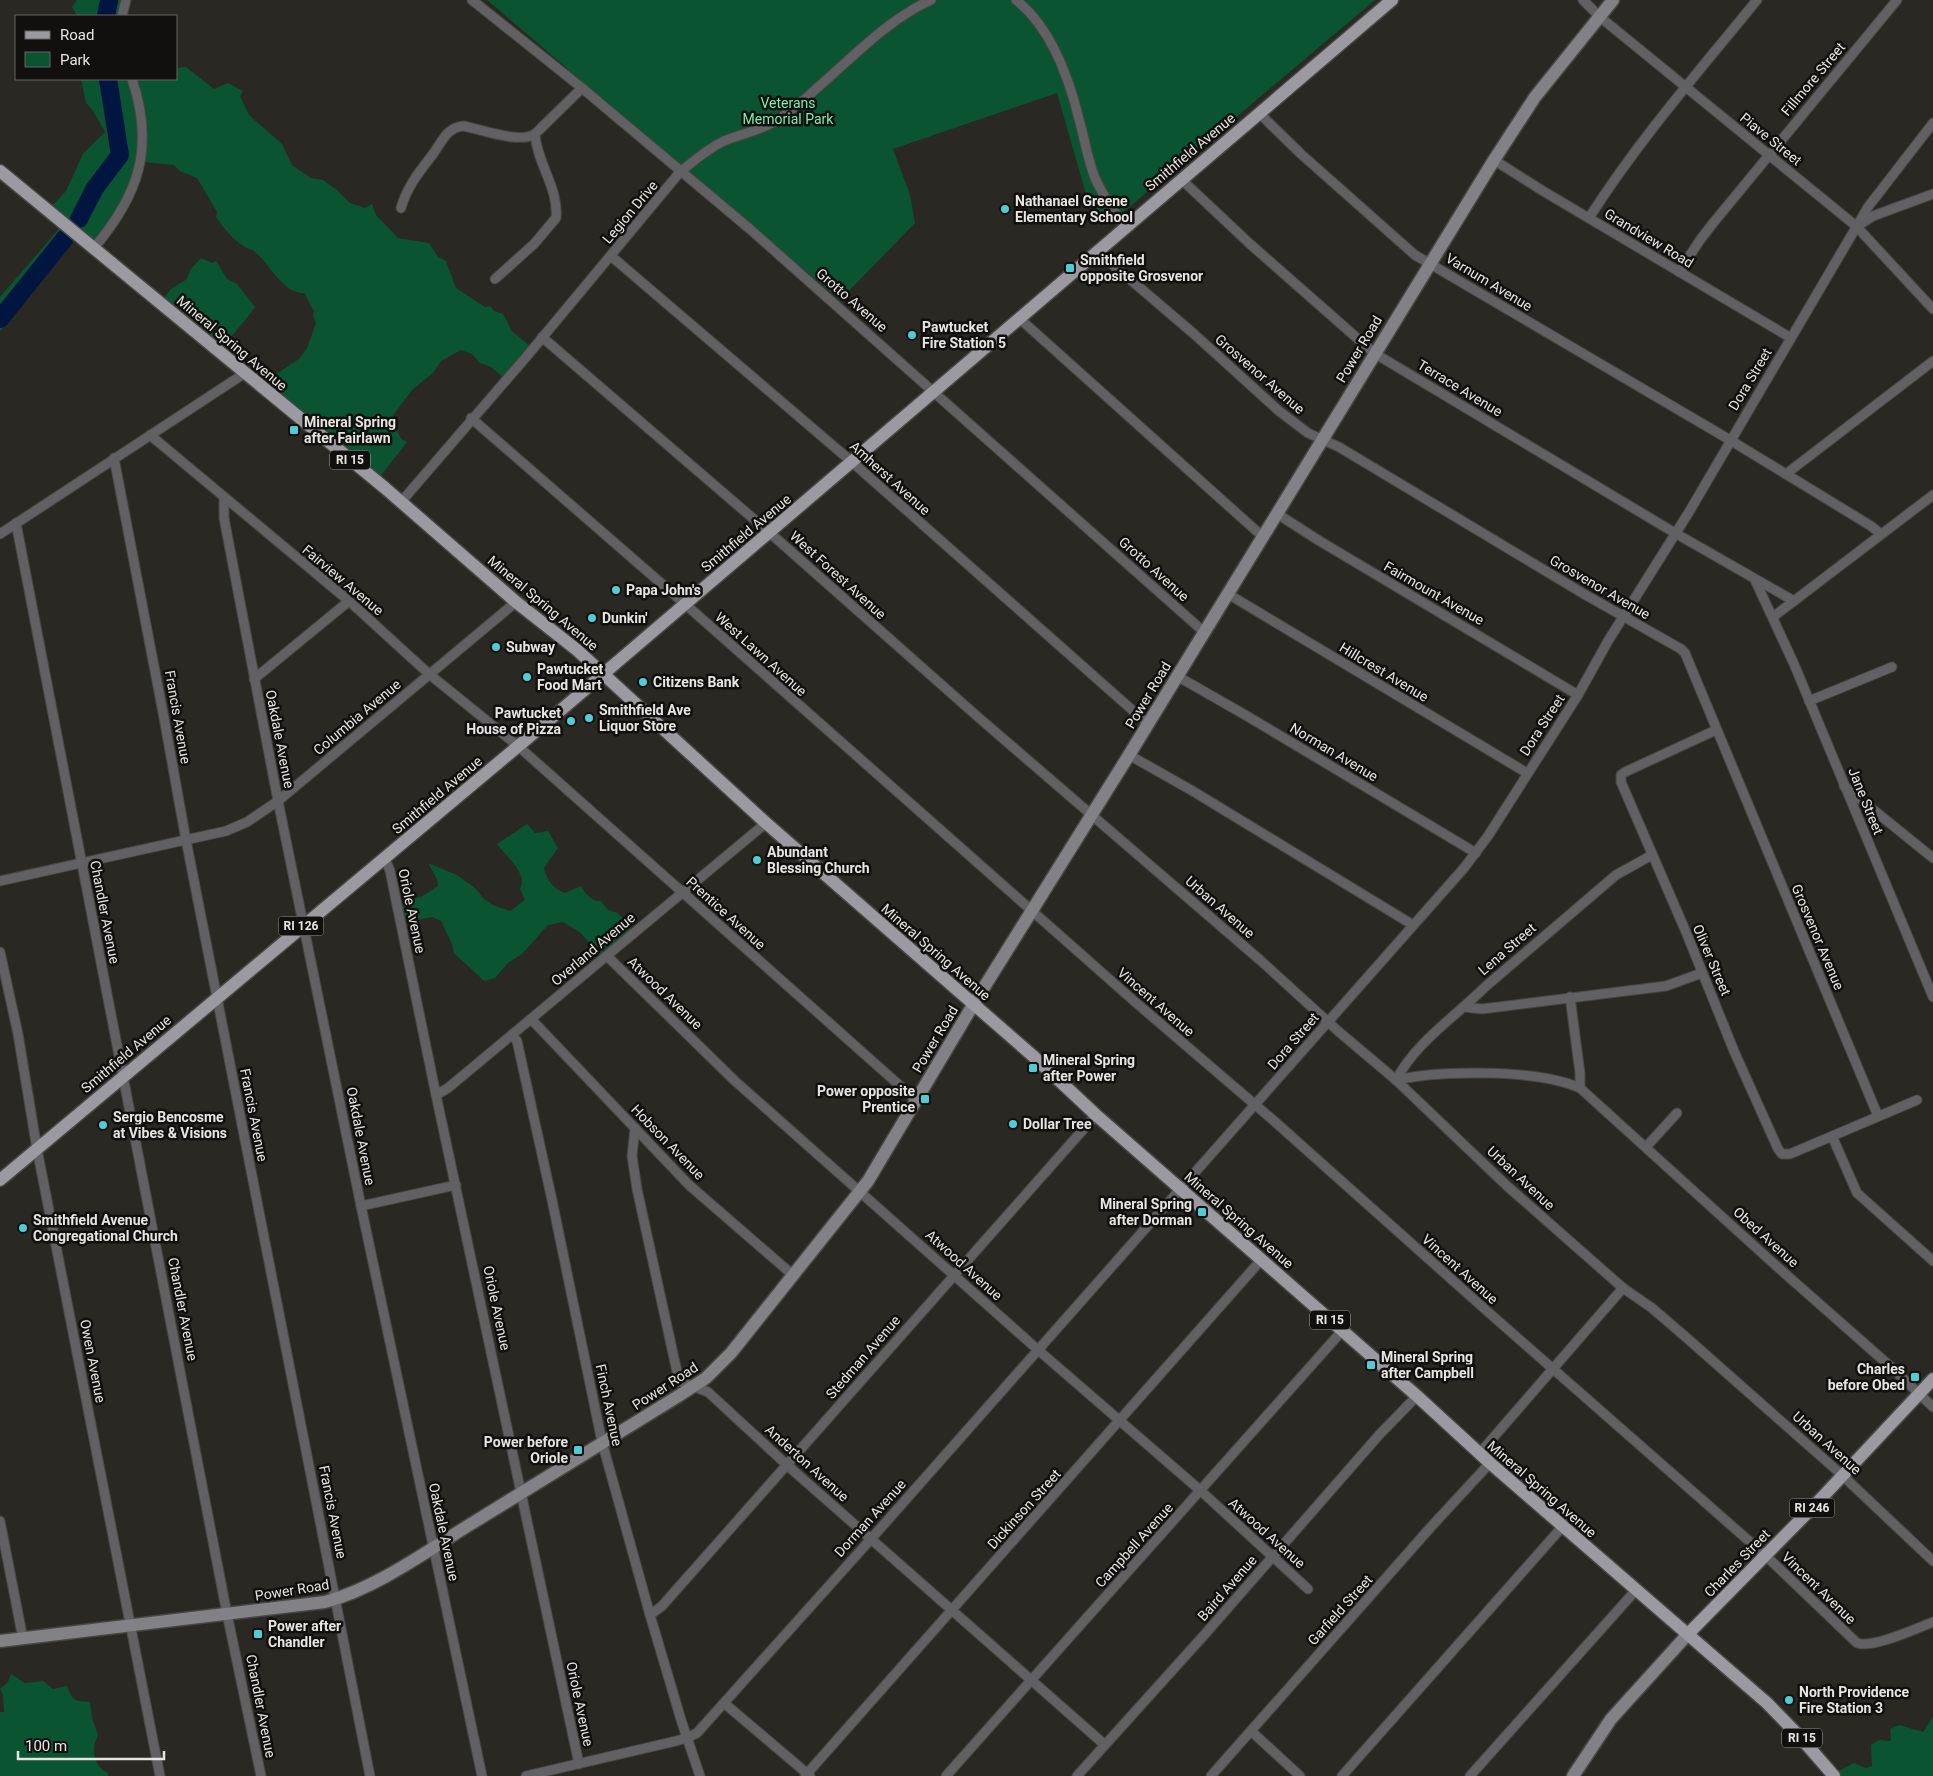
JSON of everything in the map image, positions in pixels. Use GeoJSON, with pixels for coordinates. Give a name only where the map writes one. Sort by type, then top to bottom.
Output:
{"type":"FeatureCollection","features":[{"type":"Feature","properties":{"kind":"main road","name":"Smithfield Avenue"},"geometry":{"type":"LineString","coordinates":[[0,1180],[604,674],[1392,0]]}},
{"type":"Feature","properties":{"kind":"main road","name":"Power Road"},"geometry":{"type":"LineString","coordinates":[[0,1641],[325,1602],[360,1590],[434,1547],[694,1387],[716,1369],[794,1276],[861,1191],[1494,160],[1530,103],[1613,0]]}},
{"type":"Feature","properties":{"kind":"main road","name":"Mineral Spring Avenue"},"geometry":{"type":"LineString","coordinates":[[0,171],[401,502],[516,602],[577,650],[766,823],[1033,1056],[1096,1115],[1416,1396],[1479,1454],[1766,1703],[1800,1737],[1834,1776]]}},
{"type":"Feature","properties":{"kind":"main road","name":"Charles Street"},"geometry":{"type":"LineString","coordinates":[[1573,1776],[1607,1724],[1688,1634],[1933,1378]]}},
{"type":"Feature","properties":{"kind":"street"},"geometry":{"type":"LineString","coordinates":[[122,15],[126,0]]}},
{"type":"Feature","properties":{"kind":"street","name":"Grotto Avenue"},"geometry":{"type":"LineString","coordinates":[[472,0],[582,88],[836,304],[1204,632]]}},
{"type":"Feature","properties":{"kind":"street","name":"Legion Drive"},"geometry":{"type":"LineString","coordinates":[[401,502],[611,256],[680,172],[705,151],[725,141],[761,129],[782,117],[826,82],[868,43],[906,14],[931,0]]}},
{"type":"Feature","properties":{"kind":"street"},"geometry":{"type":"LineString","coordinates":[[1016,0],[1039,23],[1053,49],[1073,97],[1096,180],[1104,196],[1125,227]]}},
{"type":"Feature","properties":{"kind":"street","name":"Piave Street"},"geometry":{"type":"LineString","coordinates":[[1583,0],[1600,17],[1856,226],[1933,309]]}},
{"type":"Feature","properties":{"kind":"street"},"geometry":{"type":"LineString","coordinates":[[1589,218],[1616,175],[1757,0]]}},
{"type":"Feature","properties":{"kind":"street","name":"Fillmore Street"},"geometry":{"type":"LineString","coordinates":[[1679,272],[1700,240],[1897,0]]}},
{"type":"Feature","properties":{"kind":"street"},"geometry":{"type":"LineString","coordinates":[[93,249],[104,236],[122,207],[134,186],[140,169],[143,131],[138,98],[132,80]]}},
{"type":"Feature","properties":{"kind":"street"},"geometry":{"type":"LineString","coordinates":[[401,208],[410,184],[418,171],[434,153],[444,137],[456,127],[463,126],[519,138],[531,137],[582,88]]}},
{"type":"Feature","properties":{"kind":"street","name":"Varnum Avenue"},"geometry":{"type":"LineString","coordinates":[[1259,113],[1301,154],[1401,244],[1730,440],[1872,526],[1881,534]]}},
{"type":"Feature","properties":{"kind":"street","name":"Dora Street"},"geometry":{"type":"LineString","coordinates":[[1180,1188],[1255,1106],[1476,853],[1578,695],[1856,226],[1878,193],[1933,123]]}},
{"type":"Feature","properties":{"kind":"street"},"geometry":{"type":"LineString","coordinates":[[495,279],[534,244],[556,218],[556,200],[537,152],[535,134]]}},
{"type":"Feature","properties":{"kind":"street","name":"Grandview Road"},"geometry":{"type":"LineString","coordinates":[[1494,160],[1791,338]]}},
{"type":"Feature","properties":{"kind":"street","name":"Terrace Avenue"},"geometry":{"type":"LineString","coordinates":[[1182,180],[1250,244],[1374,353],[1495,424],[1675,534],[1794,602]]}},
{"type":"Feature","properties":{"kind":"street"},"geometry":{"type":"LineString","coordinates":[[1856,226],[1872,216],[1933,194]]}},
{"type":"Feature","properties":{"kind":"street","name":"Grosvenor Avenue"},"geometry":{"type":"LineString","coordinates":[[1097,251],[1194,334],[1279,411],[1308,433],[1395,480],[1684,653],[1878,1116]]}},
{"type":"Feature","properties":{"kind":"street","name":"Amherst Avenue"},"geometry":{"type":"LineString","coordinates":[[611,256],[852,462],[1148,724]]}},
{"type":"Feature","properties":{"kind":"street"},"geometry":{"type":"LineString","coordinates":[[1019,318],[1262,536]]}},
{"type":"Feature","properties":{"kind":"street","name":"West Forest Avenue"},"geometry":{"type":"LineString","coordinates":[[542,337],[1092,814]]}},
{"type":"Feature","properties":{"kind":"street"},"geometry":{"type":"LineString","coordinates":[[1786,474],[1933,361]]}},
{"type":"Feature","properties":{"kind":"street"},"geometry":{"type":"LineString","coordinates":[[0,534],[245,373]]}},
{"type":"Feature","properties":{"kind":"street","name":"West Lawn Avenue"},"geometry":{"type":"LineString","coordinates":[[472,418],[1032,910]]}},
{"type":"Feature","properties":{"kind":"street","name":"Fairview Avenue"},"geometry":{"type":"LineString","coordinates":[[150,435],[224,499],[348,601],[429,674],[518,746]]}},
{"type":"Feature","properties":{"kind":"street","name":"Francis Avenue"},"geometry":{"type":"LineString","coordinates":[[114,458],[186,840],[370,1776]]}},
{"type":"Feature","properties":{"kind":"street"},"geometry":{"type":"LineString","coordinates":[[1755,579],[1773,617],[1933,495]]}},
{"type":"Feature","properties":{"kind":"street","name":"Oakdale Avenue"},"geometry":{"type":"LineString","coordinates":[[224,499],[224,518],[278,801],[361,1206],[482,1776]]}},
{"type":"Feature","properties":{"kind":"street","name":"Fairmount Avenue"},"geometry":{"type":"LineString","coordinates":[[1276,513],[1578,695]]}},
{"type":"Feature","properties":{"kind":"street","name":"Chandler Avenue"},"geometry":{"type":"LineString","coordinates":[[16,523],[261,1776]]}},
{"type":"Feature","properties":{"kind":"street","name":"Hillcrest Avenue"},"geometry":{"type":"LineString","coordinates":[[1228,594],[1527,774]]}},
{"type":"Feature","properties":{"kind":"street"},"geometry":{"type":"LineString","coordinates":[[254,678],[348,601]]}},
{"type":"Feature","properties":{"kind":"street","name":"Columbia Avenue"},"geometry":{"type":"LineString","coordinates":[[0,881],[235,828],[262,813],[278,801],[516,602]]}},
{"type":"Feature","properties":{"kind":"street","name":"Jane Street"},"geometry":{"type":"LineString","coordinates":[[1773,617],[1933,997]]}},
{"type":"Feature","properties":{"kind":"street"},"geometry":{"type":"LineString","coordinates":[[1810,702],[1892,667]]}},
{"type":"Feature","properties":{"kind":"street","name":"Norman Avenue"},"geometry":{"type":"LineString","coordinates":[[1177,676],[1476,853]]}},
{"type":"Feature","properties":{"kind":"street","name":"Oliver Street"},"geometry":{"type":"LineString","coordinates":[[1716,730],[1621,775],[1621,782],[1734,1051],[1782,1154],[1790,1154],[1832,1136]]}},
{"type":"Feature","properties":{"kind":"street","name":"Prentice Avenue"},"geometry":{"type":"LineString","coordinates":[[518,746],[916,1100]]}},
{"type":"Feature","properties":{"kind":"street"},"geometry":{"type":"LineString","coordinates":[[1129,756],[1191,790],[1413,925]]}},
{"type":"Feature","properties":{"kind":"street"},"geometry":{"type":"LineString","coordinates":[[1844,785],[1933,858]]}},
{"type":"Feature","properties":{"kind":"street","name":"Urban Avenue"},"geometry":{"type":"LineString","coordinates":[[1092,814],[1396,1080],[1506,1185],[1623,1288],[1652,1308],[1688,1339],[1842,1475],[1933,1561]]}},
{"type":"Feature","properties":{"kind":"street","name":"Overland Avenue"},"geometry":{"type":"LineString","coordinates":[[436,1095],[448,1088],[766,823]]}},
{"type":"Feature","properties":{"kind":"street","name":"Lena Street"},"geometry":{"type":"LineString","coordinates":[[1396,1080],[1404,1064],[1451,1017],[1616,875],[1652,855]]}},
{"type":"Feature","properties":{"kind":"street","name":"Oriole Avenue"},"geometry":{"type":"LineString","coordinates":[[385,858],[390,871],[579,1764]]}},
{"type":"Feature","properties":{"kind":"street","name":"Vincent Avenue"},"geometry":{"type":"LineString","coordinates":[[1032,910],[1765,1555],[1857,1643],[1870,1644],[1933,1622]]}},
{"type":"Feature","properties":{"kind":"street","name":"Owen Avenue"},"geometry":{"type":"LineString","coordinates":[[0,952],[18,1034],[37,1149],[160,1776]]}},
{"type":"Feature","properties":{"kind":"street","name":"Atwood Avenue"},"geometry":{"type":"LineString","coordinates":[[607,956],[735,1081],[955,1274],[1037,1349],[1201,1491],[1308,1589]]}},
{"type":"Feature","properties":{"kind":"street"},"geometry":{"type":"LineString","coordinates":[[1464,1007],[1482,1009],[1666,986],[1702,973]]}},
{"type":"Feature","properties":{"kind":"street"},"geometry":{"type":"LineString","coordinates":[[1923,975],[1933,980]]}},
{"type":"Feature","properties":{"kind":"street"},"geometry":{"type":"LineString","coordinates":[[1570,997],[1580,1073],[1580,1088]]}},
{"type":"Feature","properties":{"kind":"street","name":"Hobson Avenue"},"geometry":{"type":"LineString","coordinates":[[531,1018],[689,1185],[794,1276]]}},
{"type":"Feature","properties":{"kind":"street","name":"Finch Avenue"},"geometry":{"type":"LineString","coordinates":[[512,1035],[517,1041],[602,1442],[650,1615],[700,1776]]}},
{"type":"Feature","properties":{"kind":"street","name":"Obed Avenue"},"geometry":{"type":"LineString","coordinates":[[1396,1080],[1412,1076],[1510,1074],[1546,1078],[1569,1083],[1580,1088],[1773,1263],[1892,1367],[1933,1407]]}},
{"type":"Feature","properties":{"kind":"street"},"geometry":{"type":"LineString","coordinates":[[1917,1100],[1832,1136],[1857,1193],[1933,1262]]}},
{"type":"Feature","properties":{"kind":"street"},"geometry":{"type":"LineString","coordinates":[[1646,1147],[1677,1113]]}},
{"type":"Feature","properties":{"kind":"street","name":"Stedman Avenue"},"geometry":{"type":"LineString","coordinates":[[650,1615],[662,1606],[1096,1115]]}},
{"type":"Feature","properties":{"kind":"street","name":"Anderton Avenue"},"geometry":{"type":"LineString","coordinates":[[634,1128],[632,1156],[637,1189],[679,1381],[708,1392],[787,1465],[1105,1745]]}},
{"type":"Feature","properties":{"kind":"street"},"geometry":{"type":"LineString","coordinates":[[361,1206],[456,1185]]}},
{"type":"Feature","properties":{"kind":"street","name":"Dorman Avenue"},"geometry":{"type":"LineString","coordinates":[[526,1776],[687,1738],[697,1733],[871,1539],[1180,1188]]}},
{"type":"Feature","properties":{"kind":"street","name":"Dickinson Street"},"geometry":{"type":"LineString","coordinates":[[808,1775],[952,1609],[1262,1260]]}},
{"type":"Feature","properties":{"kind":"street"},"geometry":{"type":"LineString","coordinates":[[1479,1454],[1623,1288]]}},
{"type":"Feature","properties":{"kind":"street","name":"Campbell Avenue"},"geometry":{"type":"LineString","coordinates":[[946,1776],[1342,1331]]}},
{"type":"Feature","properties":{"kind":"street","name":"Baird Avenue"},"geometry":{"type":"LineString","coordinates":[[1077,1776],[1273,1557],[1379,1435],[1416,1396]]}},
{"type":"Feature","properties":{"kind":"street","name":"Garfield Street"},"geometry":{"type":"LineString","coordinates":[[1211,1776],[1490,1463]]}},
{"type":"Feature","properties":{"kind":"street"},"geometry":{"type":"LineString","coordinates":[[0,1521],[23,1639]]}},
{"type":"Feature","properties":{"kind":"street"},"geometry":{"type":"LineString","coordinates":[[1342,1776],[1563,1526]]}},
{"type":"Feature","properties":{"kind":"street"},"geometry":{"type":"LineString","coordinates":[[1470,1776],[1636,1590]]}},
{"type":"Feature","properties":{"kind":"street"},"geometry":{"type":"LineString","coordinates":[[724,1703],[808,1775]]}},
{"type":"Feature","properties":{"kind":"street"},"geometry":{"type":"LineString","coordinates":[[1250,1731],[1300,1776]]}},
{"type":"Feature","properties":{"kind":"green space"},"geometry":{"type":"Polygon","coordinates":[[[77,0],[127,0],[123,15],[76,15],[72,7],[77,0]]]}},
{"type":"Feature","properties":{"kind":"green space","name":"Veterans Memorial Park"},"geometry":{"type":"Polygon","coordinates":[[[487,0],[1375,0],[1108,225],[1086,194],[1057,93],[893,149],[910,195],[915,223],[840,300],[602,98],[599,102],[566,73],[568,69],[487,0]]]}},
{"type":"Feature","properties":{"kind":"green space"},"geometry":{"type":"Polygon","coordinates":[[[186,67],[214,89],[228,83],[243,91],[240,96],[249,115],[282,144],[292,165],[311,178],[323,180],[350,203],[365,208],[372,204],[376,215],[398,238],[429,243],[438,257],[446,261],[456,288],[485,307],[490,306],[494,311],[503,314],[512,331],[531,347],[505,379],[491,367],[480,363],[472,354],[461,350],[441,361],[433,373],[413,389],[394,414],[392,421],[401,439],[407,442],[376,482],[264,389],[276,374],[299,359],[307,348],[316,323],[313,316],[314,311],[304,293],[296,292],[283,284],[261,257],[232,237],[216,217],[217,212],[197,178],[180,171],[174,165],[144,162],[99,245],[70,227],[27,283],[29,288],[27,299],[0,331],[0,297],[64,223],[50,208],[66,191],[83,154],[105,132],[86,103],[81,80],[178,80],[178,68],[186,67]]]}},
{"type":"Feature","properties":{"kind":"green space"},"geometry":{"type":"Polygon","coordinates":[[[201,258],[212,263],[216,261],[227,279],[237,284],[255,307],[218,352],[162,301],[171,289],[187,279],[190,270],[201,258]]]}},
{"type":"Feature","properties":{"kind":"green space"},"geometry":{"type":"Polygon","coordinates":[[[527,824],[535,833],[548,831],[558,848],[544,868],[554,886],[565,893],[581,886],[591,899],[601,901],[608,910],[618,913],[634,931],[601,958],[581,933],[563,922],[548,925],[522,954],[508,963],[495,978],[484,981],[454,953],[452,944],[441,921],[432,917],[403,923],[398,902],[421,897],[438,886],[437,879],[428,863],[457,875],[475,888],[484,899],[493,905],[510,911],[525,900],[520,889],[522,884],[521,878],[515,866],[497,844],[527,824]]]}},
{"type":"Feature","properties":{"kind":"green space"},"geometry":{"type":"Polygon","coordinates":[[[11,1674],[25,1683],[43,1681],[53,1689],[67,1686],[75,1699],[90,1702],[92,1718],[98,1735],[94,1746],[96,1762],[108,1773],[108,1776],[0,1776],[0,1712],[4,1712],[3,1695],[0,1689],[8,1682],[11,1674]]]}},
{"type":"Feature","properties":{"kind":"green space"},"geometry":{"type":"Polygon","coordinates":[[[1933,1717],[1933,1776],[1837,1776],[1835,1773],[1854,1763],[1866,1768],[1872,1766],[1871,1745],[1879,1740],[1891,1740],[1890,1729],[1899,1725],[1923,1732],[1933,1717]]]}},
{"type":"Feature","properties":{"kind":"waterway"},"geometry":{"type":"LineString","coordinates":[[106,15],[109,0]]}},
{"type":"Feature","properties":{"kind":"waterway"},"geometry":{"type":"LineString","coordinates":[[79,219],[95,188],[120,155],[108,80]]}},
{"type":"Feature","properties":{"kind":"waterway"},"geometry":{"type":"LineString","coordinates":[[0,319],[65,238]]}},
{"type":"Feature","properties":{"kind":"place","name":"Nathanael Greene Elementary School"},"geometry":{"type":"Point","coordinates":[1005,209]}},
{"type":"Feature","properties":{"kind":"place","name":"Smithfield opposite Grosvenor"},"geometry":{"type":"Point","coordinates":[1070,268]}},
{"type":"Feature","properties":{"kind":"place","name":"Pawtucket Fire Station 5"},"geometry":{"type":"Point","coordinates":[912,335]}},
{"type":"Feature","properties":{"kind":"place","name":"Mineral Spring after Fairlawn"},"geometry":{"type":"Point","coordinates":[294,430]}},
{"type":"Feature","properties":{"kind":"place","name":"Papa John's"},"geometry":{"type":"Point","coordinates":[616,590]}},
{"type":"Feature","properties":{"kind":"place","name":"Dunkin'"},"geometry":{"type":"Point","coordinates":[592,618]}},
{"type":"Feature","properties":{"kind":"place","name":"Subway"},"geometry":{"type":"Point","coordinates":[496,647]}},
{"type":"Feature","properties":{"kind":"place","name":"Pawtucket Food Mart"},"geometry":{"type":"Point","coordinates":[527,677]}},
{"type":"Feature","properties":{"kind":"place","name":"Citizens Bank"},"geometry":{"type":"Point","coordinates":[643,682]}},
{"type":"Feature","properties":{"kind":"place","name":"Smithfield Ave Liquor Store"},"geometry":{"type":"Point","coordinates":[589,718]}},
{"type":"Feature","properties":{"kind":"place","name":"Pawtucket House of Pizza"},"geometry":{"type":"Point","coordinates":[571,721]}},
{"type":"Feature","properties":{"kind":"place","name":"Abundant Blessing Church"},"geometry":{"type":"Point","coordinates":[757,860]}},
{"type":"Feature","properties":{"kind":"place","name":"Mineral Spring after Power"},"geometry":{"type":"Point","coordinates":[1033,1068]}},
{"type":"Feature","properties":{"kind":"place","name":"Power opposite Prentice"},"geometry":{"type":"Point","coordinates":[925,1099]}},
{"type":"Feature","properties":{"kind":"place","name":"Dollar Tree"},"geometry":{"type":"Point","coordinates":[1013,1124]}},
{"type":"Feature","properties":{"kind":"place","name":"Sergio Bencosme at Vibes & Visions"},"geometry":{"type":"Point","coordinates":[103,1125]}},
{"type":"Feature","properties":{"kind":"place","name":"Mineral Spring after Dorman"},"geometry":{"type":"Point","coordinates":[1202,1212]}},
{"type":"Feature","properties":{"kind":"place","name":"Smithfield Avenue Congregational Church"},"geometry":{"type":"Point","coordinates":[23,1228]}},
{"type":"Feature","properties":{"kind":"place","name":"Mineral Spring after Campbell"},"geometry":{"type":"Point","coordinates":[1371,1365]}},
{"type":"Feature","properties":{"kind":"place","name":"Charles before Obed"},"geometry":{"type":"Point","coordinates":[1915,1377]}},
{"type":"Feature","properties":{"kind":"place","name":"Power before Oriole"},"geometry":{"type":"Point","coordinates":[578,1450]}},
{"type":"Feature","properties":{"kind":"place","name":"Power after Chandler"},"geometry":{"type":"Point","coordinates":[258,1634]}},
{"type":"Feature","properties":{"kind":"place","name":"North Providence Fire Station 3"},"geometry":{"type":"Point","coordinates":[1789,1700]}}]}
